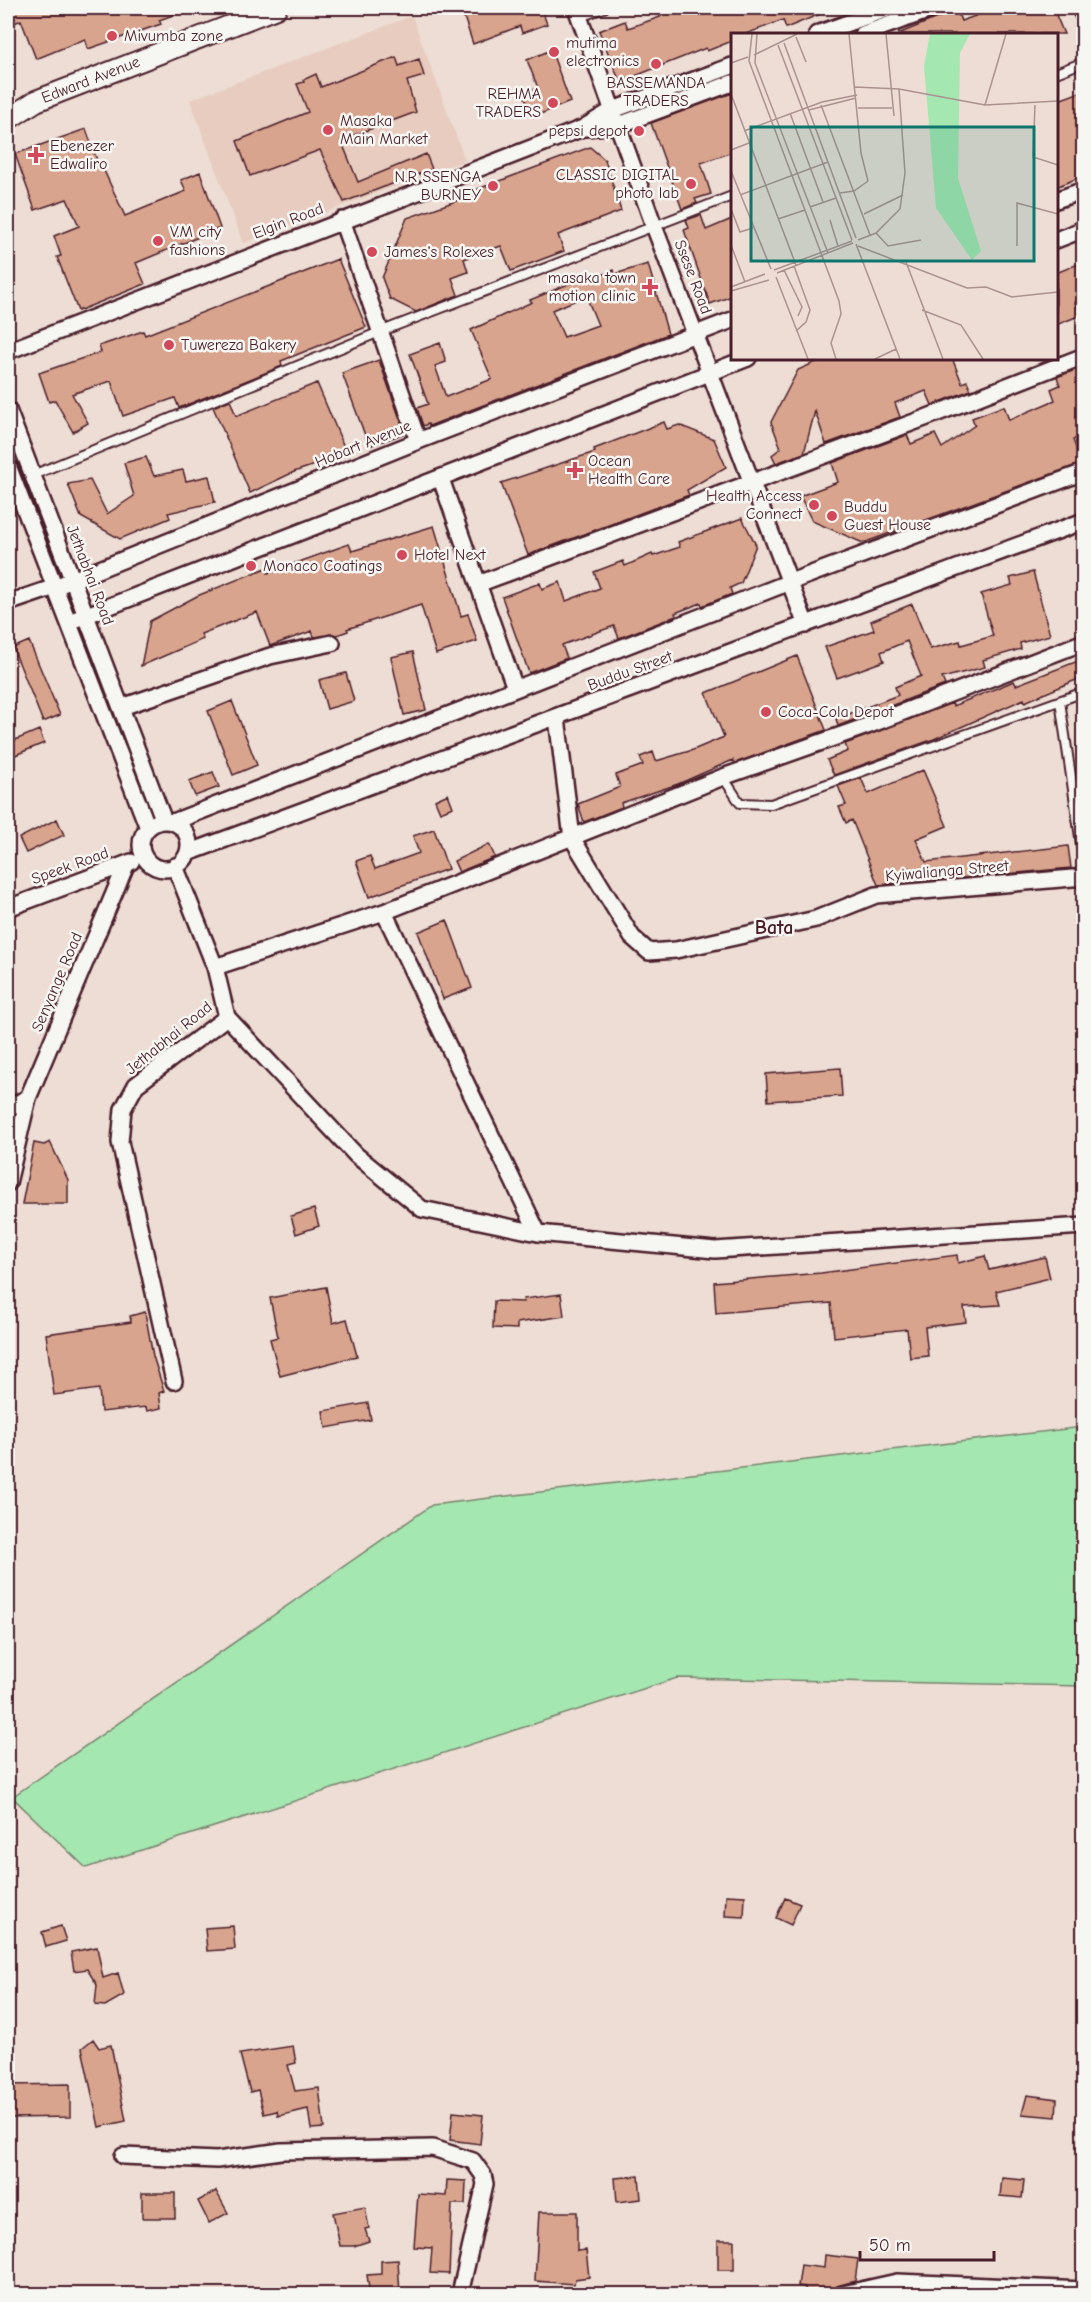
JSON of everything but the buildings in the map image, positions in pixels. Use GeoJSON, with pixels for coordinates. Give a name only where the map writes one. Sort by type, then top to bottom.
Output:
{"type":"FeatureCollection","features":[{"type":"Feature","properties":{"kind":"street"},"geometry":{"type":"LineString","coordinates":[[820,33],[890,8]]}},
{"type":"Feature","properties":{"kind":"street"},"geometry":{"type":"LineString","coordinates":[[866,33],[936,8]]}},
{"type":"Feature","properties":{"kind":"street"},"geometry":{"type":"LineString","coordinates":[[1080,8],[1083,16]]}},
{"type":"Feature","properties":{"kind":"street","name":"Edward Avenue"},"geometry":{"type":"LineString","coordinates":[[8,119],[36,101],[269,9]]}},
{"type":"Feature","properties":{"kind":"street","name":"Ssese Road"},"geometry":{"type":"LineString","coordinates":[[578,12],[654,226],[806,625]]}},
{"type":"Feature","properties":{"kind":"street","name":"Elgin Road"},"geometry":{"type":"LineString","coordinates":[[8,351],[583,128],[613,110],[731,66]]}},
{"type":"Feature","properties":{"kind":"street","name":"Elgin Road"},"geometry":{"type":"LineString","coordinates":[[583,128],[619,125],[731,83]]}},
{"type":"Feature","properties":{"kind":"street"},"geometry":{"type":"LineString","coordinates":[[8,104],[36,101]]}},
{"type":"Feature","properties":{"kind":"street"},"geometry":{"type":"LineString","coordinates":[[1058,199],[1083,190]]}},
{"type":"Feature","properties":{"kind":"street"},"geometry":{"type":"LineString","coordinates":[[342,220],[418,441]]}},
{"type":"Feature","properties":{"kind":"street"},"geometry":{"type":"LineString","coordinates":[[1058,239],[1083,229]]}},
{"type":"Feature","properties":{"kind":"street","name":"Hobart Avenue"},"geometry":{"type":"LineString","coordinates":[[8,603],[55,587],[418,441],[731,320]]}},
{"type":"Feature","properties":{"kind":"street"},"geometry":{"type":"LineString","coordinates":[[478,584],[753,483],[1083,356]]}},
{"type":"Feature","properties":{"kind":"street"},"geometry":{"type":"LineString","coordinates":[[69,622],[743,360]]}},
{"type":"Feature","properties":{"kind":"street","name":"Jethabhai Road"},"geometry":{"type":"LineString","coordinates":[[8,410],[72,580],[169,821]]}},
{"type":"Feature","properties":{"kind":"street"},"geometry":{"type":"LineString","coordinates":[[8,466],[148,828],[141,846],[144,855],[157,867],[175,867],[188,853],[187,835],[169,821]]}},
{"type":"Feature","properties":{"kind":"street"},"geometry":{"type":"LineString","coordinates":[[148,828],[1083,472]]}},
{"type":"Feature","properties":{"kind":"street"},"geometry":{"type":"LineString","coordinates":[[441,479],[515,688]]}},
{"type":"Feature","properties":{"kind":"street","name":"Buddu Street"},"geometry":{"type":"LineString","coordinates":[[188,853],[1083,521]]}},
{"type":"Feature","properties":{"kind":"street"},"geometry":{"type":"LineString","coordinates":[[215,967],[384,912],[723,777],[867,726],[1083,642]]}},
{"type":"Feature","properties":{"kind":"street"},"geometry":{"type":"LineString","coordinates":[[122,707],[270,656],[332,643]]}},
{"type":"Feature","properties":{"kind":"street","name":"Kyiwalianga Street"},"geometry":{"type":"LineString","coordinates":[[557,718],[572,838],[632,937],[649,952],[676,950],[816,920],[876,895],[1083,877]]}},
{"type":"Feature","properties":{"kind":"street","name":"Speek Road"},"geometry":{"type":"LineString","coordinates":[[8,908],[126,865],[144,855]]}},
{"type":"Feature","properties":{"kind":"street","name":"Senyange Road"},"geometry":{"type":"LineString","coordinates":[[8,1183],[28,1098],[126,865]]}},
{"type":"Feature","properties":{"kind":"street","name":"Jethabhai Road"},"geometry":{"type":"LineString","coordinates":[[174,1382],[120,1142],[123,1109],[136,1085],[227,1017],[215,967],[175,867]]}},
{"type":"Feature","properties":{"kind":"street"},"geometry":{"type":"LineString","coordinates":[[384,912],[538,1233]]}},
{"type":"Feature","properties":{"kind":"street"},"geometry":{"type":"LineString","coordinates":[[227,1017],[356,1155],[422,1209],[538,1233],[715,1250],[1083,1226]]}},
{"type":"Feature","properties":{"kind":"street"},"geometry":{"type":"LineString","coordinates":[[8,1108],[28,1098]]}},
{"type":"Feature","properties":{"kind":"street"},"geometry":{"type":"LineString","coordinates":[[123,2156],[217,2160],[281,2151],[433,2148],[473,2161],[483,2175],[485,2184],[460,2295]]}},
{"type":"Feature","properties":{"kind":"street"},"geometry":{"type":"LineString","coordinates":[[843,2295],[897,2282],[1083,2290]]}},
{"type":"Feature","properties":{"kind":"lane"},"geometry":{"type":"LineString","coordinates":[[578,12],[604,8]]}},
{"type":"Feature","properties":{"kind":"lane"},"geometry":{"type":"LineString","coordinates":[[1058,72],[1083,62]]}},
{"type":"Feature","properties":{"kind":"lane"},"geometry":{"type":"LineString","coordinates":[[33,475],[382,331],[731,196]]}},
{"type":"Feature","properties":{"kind":"lane"},"geometry":{"type":"LineString","coordinates":[[723,777],[740,803],[771,804],[1083,693]]}},
{"type":"Feature","properties":{"kind":"lane"},"geometry":{"type":"LineString","coordinates":[[1060,701],[1083,865]]}},
{"type":"Feature","properties":{"kind":"shaded area","name":"Masaka Main Market"},"geometry":{"type":"Polygon","coordinates":[[[412,16],[465,160],[243,243],[190,100],[412,16]]]}},
{"type":"Feature","properties":{"kind":"green space"},"geometry":{"type":"Polygon","coordinates":[[[1083,1427],[1083,1686],[677,1678],[86,1868],[12,1797],[432,1505],[1083,1427]]]}},
{"type":"Feature","properties":{"kind":"place","name":"Mivumba zone"},"geometry":{"type":"Point","coordinates":[112,36]}},
{"type":"Feature","properties":{"kind":"place","name":"mutima electronics"},"geometry":{"type":"Point","coordinates":[554,52]}},
{"type":"Feature","properties":{"kind":"place","name":"BASSEMANDA TRADERS"},"geometry":{"type":"Point","coordinates":[656,64]}},
{"type":"Feature","properties":{"kind":"place","name":"REHMA TRADERS"},"geometry":{"type":"Point","coordinates":[553,103]}},
{"type":"Feature","properties":{"kind":"place","name":"Masaka Main Market"},"geometry":{"type":"Point","coordinates":[328,130]}},
{"type":"Feature","properties":{"kind":"place","name":"pepsi depot"},"geometry":{"type":"Point","coordinates":[639,131]}},
{"type":"Feature","properties":{"kind":"place","name":"Ebenezer Edwaliro"},"geometry":{"type":"Point","coordinates":[36,155]}},
{"type":"Feature","properties":{"kind":"place","name":"CLASSIC DIGITAL photo lab"},"geometry":{"type":"Point","coordinates":[691,184]}},
{"type":"Feature","properties":{"kind":"place","name":"N.R SSENGA BURNEY"},"geometry":{"type":"Point","coordinates":[493,186]}},
{"type":"Feature","properties":{"kind":"place","name":"V.M city fashions"},"geometry":{"type":"Point","coordinates":[158,241]}},
{"type":"Feature","properties":{"kind":"place","name":"James's Rolexes"},"geometry":{"type":"Point","coordinates":[372,252]}},
{"type":"Feature","properties":{"kind":"place","name":"masaka town motion clinic"},"geometry":{"type":"Point","coordinates":[650,287]}},
{"type":"Feature","properties":{"kind":"place","name":"Tuwereza Bakery"},"geometry":{"type":"Point","coordinates":[169,345]}},
{"type":"Feature","properties":{"kind":"place","name":"Ocean Health Care"},"geometry":{"type":"Point","coordinates":[575,470]}},
{"type":"Feature","properties":{"kind":"place","name":"Health Access Connect"},"geometry":{"type":"Point","coordinates":[814,505]}},
{"type":"Feature","properties":{"kind":"place","name":"Buddu Guest House"},"geometry":{"type":"Point","coordinates":[832,516]}},
{"type":"Feature","properties":{"kind":"place","name":"Hotel Next"},"geometry":{"type":"Point","coordinates":[402,555]}},
{"type":"Feature","properties":{"kind":"place","name":"Monaco Coatings"},"geometry":{"type":"Point","coordinates":[251,566]}},
{"type":"Feature","properties":{"kind":"place","name":"Coca-Cola Depot"},"geometry":{"type":"Point","coordinates":[766,712]}},
{"type":"Feature","properties":{"kind":"district","name":"Bata"},"geometry":{"type":"Point","coordinates":[774,927]}}]}
